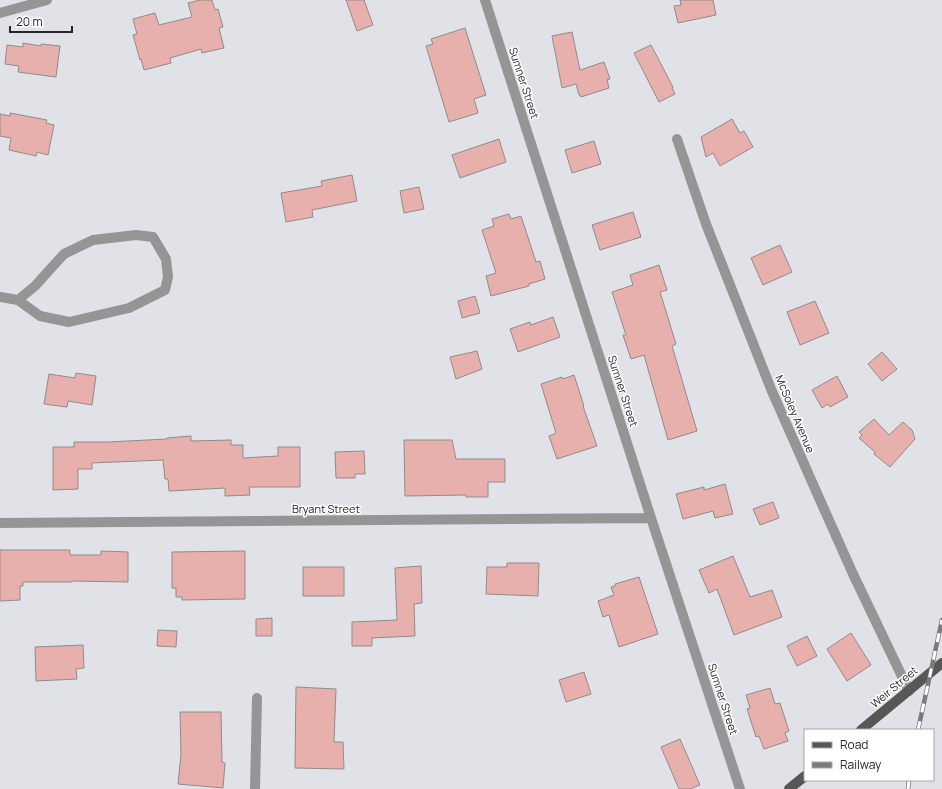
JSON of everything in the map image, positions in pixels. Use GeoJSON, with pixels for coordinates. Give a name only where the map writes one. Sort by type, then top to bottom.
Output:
{"type":"FeatureCollection","features":[{"type":"Feature","properties":{"kind":"main road","name":"Weir Street"},"geometry":{"type":"LineString","coordinates":[[862,729],[942,663]]}},
{"type":"Feature","properties":{"kind":"main road"},"geometry":{"type":"LineString","coordinates":[[789,789],[804,777]]}},
{"type":"Feature","properties":{"kind":"street"},"geometry":{"type":"LineString","coordinates":[[0,13],[47,0]]}},
{"type":"Feature","properties":{"kind":"street","name":"Sumner Street"},"geometry":{"type":"LineString","coordinates":[[485,0],[740,789]]}},
{"type":"Feature","properties":{"kind":"street","name":"McSoley Avenue"},"geometry":{"type":"LineString","coordinates":[[677,139],[706,224],[777,403],[858,586],[909,691]]}},
{"type":"Feature","properties":{"kind":"street"},"geometry":{"type":"LineString","coordinates":[[0,297],[18,300],[40,316],[69,322],[129,308],[164,290],[168,277],[166,259],[153,237],[136,235],[93,240],[64,254],[35,286],[18,300]]}},
{"type":"Feature","properties":{"kind":"street","name":"Bryant Street"},"geometry":{"type":"LineString","coordinates":[[0,523],[652,518]]}},
{"type":"Feature","properties":{"kind":"street"},"geometry":{"type":"LineString","coordinates":[[255,789],[257,698]]}},
{"type":"Feature","properties":{"kind":"building"},"geometry":{"type":"Polygon","coordinates":[[[200,0],[212,0],[215,10],[218,9],[223,27],[219,28],[224,48],[202,53],[201,49],[170,58],[171,63],[144,70],[133,35],[137,34],[133,19],[155,13],[159,25],[192,17],[188,3],[200,0]]]}},
{"type":"Feature","properties":{"kind":"building"},"geometry":{"type":"Polygon","coordinates":[[[346,0],[364,0],[373,25],[357,31],[346,0]]]}},
{"type":"Feature","properties":{"kind":"building"},"geometry":{"type":"Polygon","coordinates":[[[680,0],[713,0],[716,15],[678,23],[674,6],[681,5],[680,0]]]}},
{"type":"Feature","properties":{"kind":"building"},"geometry":{"type":"Polygon","coordinates":[[[465,28],[486,95],[474,99],[478,113],[449,122],[426,46],[433,44],[431,39],[465,28]]]}},
{"type":"Feature","properties":{"kind":"building"},"geometry":{"type":"Polygon","coordinates":[[[572,32],[580,70],[604,62],[610,79],[607,80],[609,88],[581,97],[576,84],[562,88],[552,36],[572,32]]]}},
{"type":"Feature","properties":{"kind":"building"},"geometry":{"type":"Polygon","coordinates":[[[23,43],[41,46],[41,44],[60,46],[56,77],[18,72],[19,66],[5,64],[7,45],[23,47],[23,43]]]}},
{"type":"Feature","properties":{"kind":"building"},"geometry":{"type":"Polygon","coordinates":[[[651,45],[673,87],[672,88],[675,94],[659,102],[634,53],[651,45]]]}},
{"type":"Feature","properties":{"kind":"building"},"geometry":{"type":"Polygon","coordinates":[[[10,113],[47,120],[46,123],[54,125],[48,155],[37,152],[36,156],[9,150],[11,138],[0,136],[0,114],[10,116],[10,113]]]}},
{"type":"Feature","properties":{"kind":"building"},"geometry":{"type":"Polygon","coordinates":[[[732,119],[740,133],[744,131],[753,147],[720,166],[713,153],[706,157],[701,137],[732,119]]]}},
{"type":"Feature","properties":{"kind":"building"},"geometry":{"type":"Polygon","coordinates":[[[499,139],[506,162],[460,178],[452,155],[499,139]]]}},
{"type":"Feature","properties":{"kind":"building"},"geometry":{"type":"Polygon","coordinates":[[[594,141],[601,164],[572,173],[565,150],[594,141]]]}},
{"type":"Feature","properties":{"kind":"building"},"geometry":{"type":"Polygon","coordinates":[[[352,175],[357,201],[312,210],[313,217],[286,222],[281,193],[322,186],[321,181],[352,175]]]}},
{"type":"Feature","properties":{"kind":"building"},"geometry":{"type":"Polygon","coordinates":[[[419,187],[424,209],[404,213],[400,191],[419,187]]]}},
{"type":"Feature","properties":{"kind":"building"},"geometry":{"type":"Polygon","coordinates":[[[633,212],[641,237],[600,250],[592,225],[633,212]]]}},
{"type":"Feature","properties":{"kind":"building"},"geometry":{"type":"Polygon","coordinates":[[[509,214],[511,219],[521,216],[536,262],[540,261],[545,279],[529,284],[529,286],[491,296],[486,276],[496,273],[482,230],[494,226],[492,219],[509,214]]]}},
{"type":"Feature","properties":{"kind":"building"},"geometry":{"type":"Polygon","coordinates":[[[780,245],[792,272],[763,285],[751,258],[780,245]]]}},
{"type":"Feature","properties":{"kind":"building"},"geometry":{"type":"Polygon","coordinates":[[[659,265],[667,290],[660,292],[676,344],[672,346],[697,431],[668,440],[644,355],[631,359],[623,335],[626,335],[612,292],[633,285],[630,275],[659,265]]]}},
{"type":"Feature","properties":{"kind":"building"},"geometry":{"type":"Polygon","coordinates":[[[475,296],[480,313],[462,318],[458,301],[475,296]]]}},
{"type":"Feature","properties":{"kind":"building"},"geometry":{"type":"Polygon","coordinates":[[[815,301],[829,333],[800,345],[787,312],[815,301]]]}},
{"type":"Feature","properties":{"kind":"building"},"geometry":{"type":"Polygon","coordinates":[[[553,317],[560,337],[518,352],[510,329],[530,322],[531,325],[553,317]]]}},
{"type":"Feature","properties":{"kind":"building"},"geometry":{"type":"Polygon","coordinates":[[[477,351],[482,369],[456,379],[450,357],[477,351]]]}},
{"type":"Feature","properties":{"kind":"building"},"geometry":{"type":"Polygon","coordinates":[[[882,352],[897,369],[882,381],[868,364],[882,352]]]}},
{"type":"Feature","properties":{"kind":"building"},"geometry":{"type":"Polygon","coordinates":[[[76,373],[96,376],[92,405],[68,401],[67,407],[44,404],[49,374],[75,378],[76,373]]]}},
{"type":"Feature","properties":{"kind":"building"},"geometry":{"type":"Polygon","coordinates":[[[574,375],[597,446],[557,459],[549,436],[556,433],[541,384],[562,377],[563,379],[574,375]]]}},
{"type":"Feature","properties":{"kind":"building"},"geometry":{"type":"Polygon","coordinates":[[[837,376],[848,397],[830,407],[828,404],[822,408],[812,390],[837,376]]]}},
{"type":"Feature","properties":{"kind":"building"},"geometry":{"type":"Polygon","coordinates":[[[874,419],[889,435],[903,422],[912,430],[915,439],[890,467],[874,454],[875,452],[859,438],[862,435],[859,432],[874,419]]]}},
{"type":"Feature","properties":{"kind":"building"},"geometry":{"type":"Polygon","coordinates":[[[191,436],[191,441],[231,440],[231,445],[243,445],[243,458],[278,456],[278,447],[300,447],[300,487],[249,487],[250,495],[225,496],[225,488],[169,491],[168,479],[165,479],[163,460],[92,463],[92,469],[78,469],[78,489],[53,490],[53,447],[74,447],[74,442],[167,439],[191,436]]]}},
{"type":"Feature","properties":{"kind":"building"},"geometry":{"type":"Polygon","coordinates":[[[404,440],[452,440],[456,459],[505,459],[505,482],[488,482],[488,497],[466,497],[466,495],[405,496],[404,440]]]}},
{"type":"Feature","properties":{"kind":"building"},"geometry":{"type":"Polygon","coordinates":[[[364,451],[365,474],[355,474],[355,478],[336,478],[335,452],[364,451]]]}},
{"type":"Feature","properties":{"kind":"building"},"geometry":{"type":"Polygon","coordinates":[[[725,484],[733,514],[715,518],[713,511],[683,519],[676,494],[704,487],[704,490],[725,484]]]}},
{"type":"Feature","properties":{"kind":"building"},"geometry":{"type":"Polygon","coordinates":[[[773,502],[779,518],[760,525],[753,509],[773,502]]]}},
{"type":"Feature","properties":{"kind":"building"},"geometry":{"type":"Polygon","coordinates":[[[0,550],[70,550],[70,555],[101,555],[101,551],[128,552],[128,582],[23,582],[23,586],[20,586],[20,600],[0,601],[0,550]]]}},
{"type":"Feature","properties":{"kind":"building"},"geometry":{"type":"Polygon","coordinates":[[[245,551],[245,599],[182,600],[182,597],[176,597],[176,588],[172,588],[172,552],[245,551]]]}},
{"type":"Feature","properties":{"kind":"building"},"geometry":{"type":"Polygon","coordinates":[[[733,556],[750,597],[772,590],[782,617],[734,635],[717,589],[709,593],[699,570],[733,556]]]}},
{"type":"Feature","properties":{"kind":"building"},"geometry":{"type":"Polygon","coordinates":[[[507,563],[539,563],[538,596],[486,594],[487,567],[507,567],[507,563]]]}},
{"type":"Feature","properties":{"kind":"building"},"geometry":{"type":"Polygon","coordinates":[[[421,566],[422,603],[414,604],[415,636],[372,638],[372,646],[352,646],[352,622],[397,620],[395,568],[421,566]]]}},
{"type":"Feature","properties":{"kind":"building"},"geometry":{"type":"Polygon","coordinates":[[[303,567],[344,567],[344,596],[303,596],[303,567]]]}},
{"type":"Feature","properties":{"kind":"building"},"geometry":{"type":"Polygon","coordinates":[[[639,577],[658,634],[619,647],[609,615],[603,617],[598,601],[614,595],[611,587],[615,586],[615,584],[639,577]]]}},
{"type":"Feature","properties":{"kind":"building"},"geometry":{"type":"Polygon","coordinates":[[[272,618],[272,636],[256,636],[256,619],[272,618]]]}},
{"type":"Feature","properties":{"kind":"building"},"geometry":{"type":"Polygon","coordinates":[[[158,630],[177,631],[176,647],[157,646],[158,630]]]}},
{"type":"Feature","properties":{"kind":"building"},"geometry":{"type":"Polygon","coordinates":[[[851,633],[871,665],[847,681],[827,649],[851,633]]]}},
{"type":"Feature","properties":{"kind":"building"},"geometry":{"type":"Polygon","coordinates":[[[807,636],[817,656],[797,666],[787,646],[807,636]]]}},
{"type":"Feature","properties":{"kind":"building"},"geometry":{"type":"Polygon","coordinates":[[[83,645],[84,668],[76,669],[77,679],[36,681],[35,647],[83,645]]]}},
{"type":"Feature","properties":{"kind":"building"},"geometry":{"type":"Polygon","coordinates":[[[584,672],[591,694],[566,702],[559,680],[584,672]]]}},
{"type":"Feature","properties":{"kind":"building"},"geometry":{"type":"Polygon","coordinates":[[[296,687],[336,689],[334,742],[343,742],[344,769],[295,768],[296,687]]]}},
{"type":"Feature","properties":{"kind":"building"},"geometry":{"type":"Polygon","coordinates":[[[770,688],[775,704],[780,703],[789,731],[785,733],[788,741],[764,749],[759,736],[756,737],[747,709],[750,708],[746,695],[770,688]]]}},
{"type":"Feature","properties":{"kind":"building"},"geometry":{"type":"Polygon","coordinates":[[[180,712],[221,712],[222,762],[225,763],[223,788],[178,784],[181,755],[180,712]]]}},
{"type":"Feature","properties":{"kind":"building"},"geometry":{"type":"Polygon","coordinates":[[[680,739],[700,785],[690,789],[679,789],[661,747],[680,739]]]}},
{"type":"Feature","properties":{"kind":"railway"},"geometry":{"type":"LineString","coordinates":[[918,729],[942,620]]}},
{"type":"Feature","properties":{"kind":"railway"},"geometry":{"type":"LineString","coordinates":[[908,789],[909,781]]}}]}
